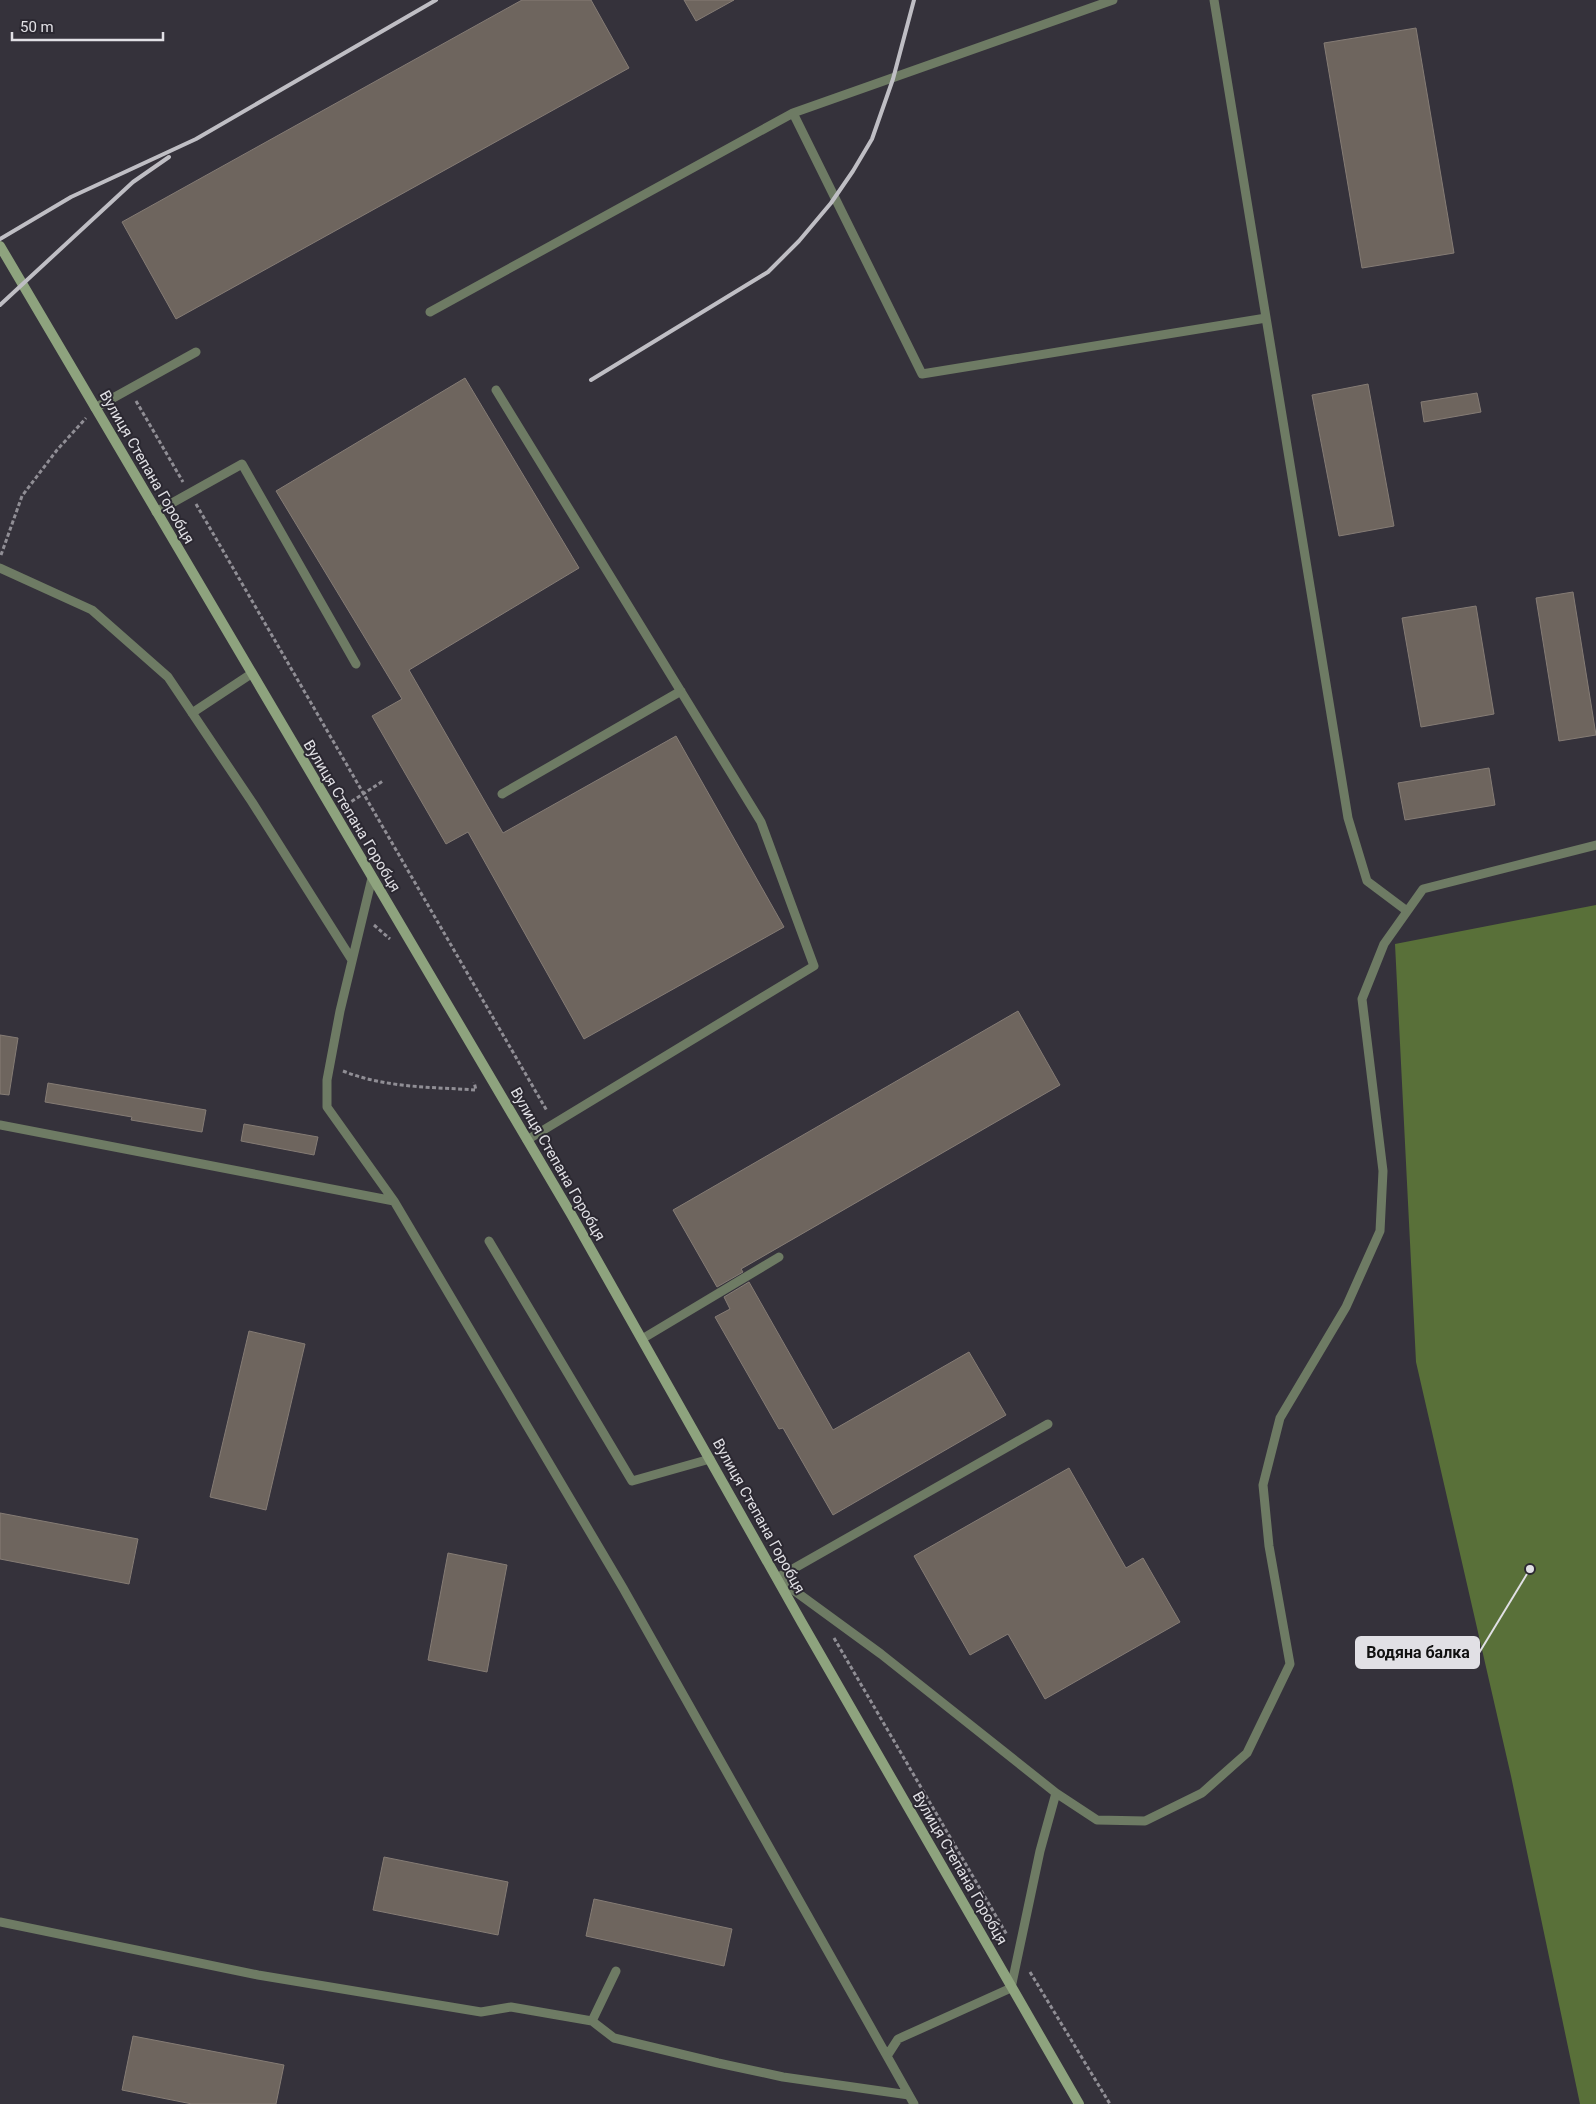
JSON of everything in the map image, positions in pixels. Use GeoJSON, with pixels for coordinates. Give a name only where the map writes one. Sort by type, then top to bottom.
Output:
{"type":"FeatureCollection","features":[{"type":"Feature","properties":{"kind":"main road","name":"Вулиця Степана Горобця"},"geometry":{"type":"LineString","coordinates":[[0,246],[527,1140],[642,1339],[776,1578],[1079,2104]]}},
{"type":"Feature","properties":{"kind":"lane"},"geometry":{"type":"LineString","coordinates":[[430,312],[793,113],[1113,0]]}},
{"type":"Feature","properties":{"kind":"lane"},"geometry":{"type":"LineString","coordinates":[[1214,0],[1348,818],[1367,881],[1407,911]]}},
{"type":"Feature","properties":{"kind":"lane"},"geometry":{"type":"LineString","coordinates":[[793,113],[922,374],[1266,318]]}},
{"type":"Feature","properties":{"kind":"lane"},"geometry":{"type":"LineString","coordinates":[[95,408],[196,352]]}},
{"type":"Feature","properties":{"kind":"lane"},"geometry":{"type":"LineString","coordinates":[[496,390],[761,822],[814,966],[527,1140]]}},
{"type":"Feature","properties":{"kind":"lane"},"geometry":{"type":"LineString","coordinates":[[156,512],[242,464],[356,664]]}},
{"type":"Feature","properties":{"kind":"lane"},"geometry":{"type":"LineString","coordinates":[[0,568],[92,610],[168,677],[252,802],[352,960]]}},
{"type":"Feature","properties":{"kind":"lane"},"geometry":{"type":"LineString","coordinates":[[192,713],[251,674]]}},
{"type":"Feature","properties":{"kind":"lane"},"geometry":{"type":"LineString","coordinates":[[502,794],[681,691]]}},
{"type":"Feature","properties":{"kind":"lane"},"geometry":{"type":"LineString","coordinates":[[1048,1424],[776,1578],[881,1654],[1056,1793],[1097,1820],[1146,1821],[1202,1793],[1247,1753],[1290,1664],[1269,1546],[1263,1485],[1280,1418],[1346,1307],[1380,1231],[1383,1171],[1362,1000],[1384,944],[1423,889],[1596,845]]}},
{"type":"Feature","properties":{"kind":"lane"},"geometry":{"type":"LineString","coordinates":[[372,878],[352,960],[327,1080],[327,1107],[394,1202],[623,1588],[914,2104]]}},
{"type":"Feature","properties":{"kind":"lane"},"geometry":{"type":"LineString","coordinates":[[0,1125],[394,1202]]}},
{"type":"Feature","properties":{"kind":"lane"},"geometry":{"type":"LineString","coordinates":[[489,1241],[632,1481],[710,1460]]}},
{"type":"Feature","properties":{"kind":"lane"},"geometry":{"type":"LineString","coordinates":[[642,1339],[779,1256]]}},
{"type":"Feature","properties":{"kind":"lane"},"geometry":{"type":"LineString","coordinates":[[887,2056],[898,2039],[1011,1988],[1040,1851],[1056,1793]]}},
{"type":"Feature","properties":{"kind":"lane"},"geometry":{"type":"LineString","coordinates":[[0,1922],[258,1975],[481,2012],[511,2007],[592,2022],[614,2038],[718,2063],[783,2077],[909,2095]]}},
{"type":"Feature","properties":{"kind":"lane"},"geometry":{"type":"LineString","coordinates":[[592,2022],[616,1972]]}},
{"type":"Feature","properties":{"kind":"path"},"geometry":{"type":"LineString","coordinates":[[129,389],[555,1124]]}},
{"type":"Feature","properties":{"kind":"path"},"geometry":{"type":"LineString","coordinates":[[0,557],[22,496],[57,450],[95,408]]}},
{"type":"Feature","properties":{"kind":"path"},"geometry":{"type":"LineString","coordinates":[[333,813],[383,781]]}},
{"type":"Feature","properties":{"kind":"path"},"geometry":{"type":"LineString","coordinates":[[363,915],[395,944]]}},
{"type":"Feature","properties":{"kind":"path"},"geometry":{"type":"LineString","coordinates":[[330,1065],[363,1079],[395,1085],[476,1090],[472,1077]]}},
{"type":"Feature","properties":{"kind":"path"},"geometry":{"type":"LineString","coordinates":[[830,1632],[1018,1954],[1110,2104]]}},
{"type":"Feature","properties":{"kind":"green space"},"geometry":{"type":"Polygon","coordinates":[[[1596,905],[1596,2104],[1580,2104],[1511,1776],[1416,1362],[1395,944],[1596,905]]]}},
{"type":"Feature","properties":{"kind":"building"},"geometry":{"type":"Polygon","coordinates":[[[522,0],[591,0],[629,68],[176,319],[122,222],[522,0]]]}},
{"type":"Feature","properties":{"kind":"building"},"geometry":{"type":"Polygon","coordinates":[[[684,0],[734,0],[696,21],[684,0]]]}},
{"type":"Feature","properties":{"kind":"building"},"geometry":{"type":"Polygon","coordinates":[[[1416,28],[1454,253],[1362,268],[1324,43],[1416,28]]]}},
{"type":"Feature","properties":{"kind":"building"},"geometry":{"type":"Polygon","coordinates":[[[465,378],[579,568],[409,670],[503,833],[676,736],[784,927],[584,1039],[468,832],[446,844],[372,716],[402,699],[276,491],[465,378]]]}},
{"type":"Feature","properties":{"kind":"building"},"geometry":{"type":"Polygon","coordinates":[[[1368,384],[1394,526],[1339,536],[1312,395],[1368,384]]]}},
{"type":"Feature","properties":{"kind":"building"},"geometry":{"type":"Polygon","coordinates":[[[1477,393],[1481,412],[1424,422],[1421,402],[1477,393]]]}},
{"type":"Feature","properties":{"kind":"building"},"geometry":{"type":"Polygon","coordinates":[[[1573,592],[1596,735],[1559,741],[1536,598],[1573,592]]]}},
{"type":"Feature","properties":{"kind":"building"},"geometry":{"type":"Polygon","coordinates":[[[1476,606],[1494,714],[1421,727],[1402,618],[1476,606]]]}},
{"type":"Feature","properties":{"kind":"building"},"geometry":{"type":"Polygon","coordinates":[[[1489,768],[1495,805],[1405,820],[1398,783],[1489,768]]]}},
{"type":"Feature","properties":{"kind":"building"},"geometry":{"type":"Polygon","coordinates":[[[1018,1011],[1060,1085],[741,1269],[743,1272],[717,1287],[673,1210],[1018,1011]]]}},
{"type":"Feature","properties":{"kind":"building"},"geometry":{"type":"Polygon","coordinates":[[[0,1035],[18,1038],[9,1095],[0,1094],[0,1035]]]}},
{"type":"Feature","properties":{"kind":"building"},"geometry":{"type":"Polygon","coordinates":[[[48,1083],[206,1110],[202,1132],[131,1120],[132,1117],[45,1102],[48,1083]]]}},
{"type":"Feature","properties":{"kind":"building"},"geometry":{"type":"Polygon","coordinates":[[[244,1124],[318,1137],[314,1155],[241,1141],[244,1124]]]}},
{"type":"Feature","properties":{"kind":"building"},"geometry":{"type":"Polygon","coordinates":[[[749,1282],[833,1430],[969,1352],[1006,1415],[833,1515],[783,1428],[779,1429],[715,1317],[730,1309],[724,1297],[749,1282]]]}},
{"type":"Feature","properties":{"kind":"building"},"geometry":{"type":"Polygon","coordinates":[[[249,1331],[305,1344],[266,1510],[210,1497],[249,1331]]]}},
{"type":"Feature","properties":{"kind":"building"},"geometry":{"type":"Polygon","coordinates":[[[1069,1468],[1126,1568],[1143,1558],[1180,1622],[1045,1699],[1008,1634],[970,1655],[914,1556],[1069,1468]]]}},
{"type":"Feature","properties":{"kind":"building"},"geometry":{"type":"Polygon","coordinates":[[[0,1513],[138,1539],[129,1584],[0,1559],[0,1513]]]}},
{"type":"Feature","properties":{"kind":"building"},"geometry":{"type":"Polygon","coordinates":[[[448,1553],[507,1565],[487,1672],[428,1660],[448,1553]]]}},
{"type":"Feature","properties":{"kind":"building"},"geometry":{"type":"Polygon","coordinates":[[[384,1857],[508,1882],[498,1935],[373,1910],[384,1857]]]}},
{"type":"Feature","properties":{"kind":"building"},"geometry":{"type":"Polygon","coordinates":[[[594,1899],[732,1929],[724,1966],[586,1936],[594,1899]]]}},
{"type":"Feature","properties":{"kind":"building"},"geometry":{"type":"Polygon","coordinates":[[[133,2036],[284,2065],[276,2104],[192,2104],[122,2090],[133,2036]]]}},
{"type":"Feature","properties":{"kind":"railway"},"geometry":{"type":"LineString","coordinates":[[0,239],[71,197],[196,139],[436,0]]}},
{"type":"Feature","properties":{"kind":"railway"},"geometry":{"type":"LineString","coordinates":[[591,380],[768,272],[799,241],[831,203],[872,139],[893,79],[914,0]]}},
{"type":"Feature","properties":{"kind":"railway"},"geometry":{"type":"LineString","coordinates":[[0,305],[133,182],[169,157]]}},
{"type":"Feature","properties":{"kind":"place","name":"Водяна балка"},"geometry":{"type":"Point","coordinates":[1530,1569]}}]}
